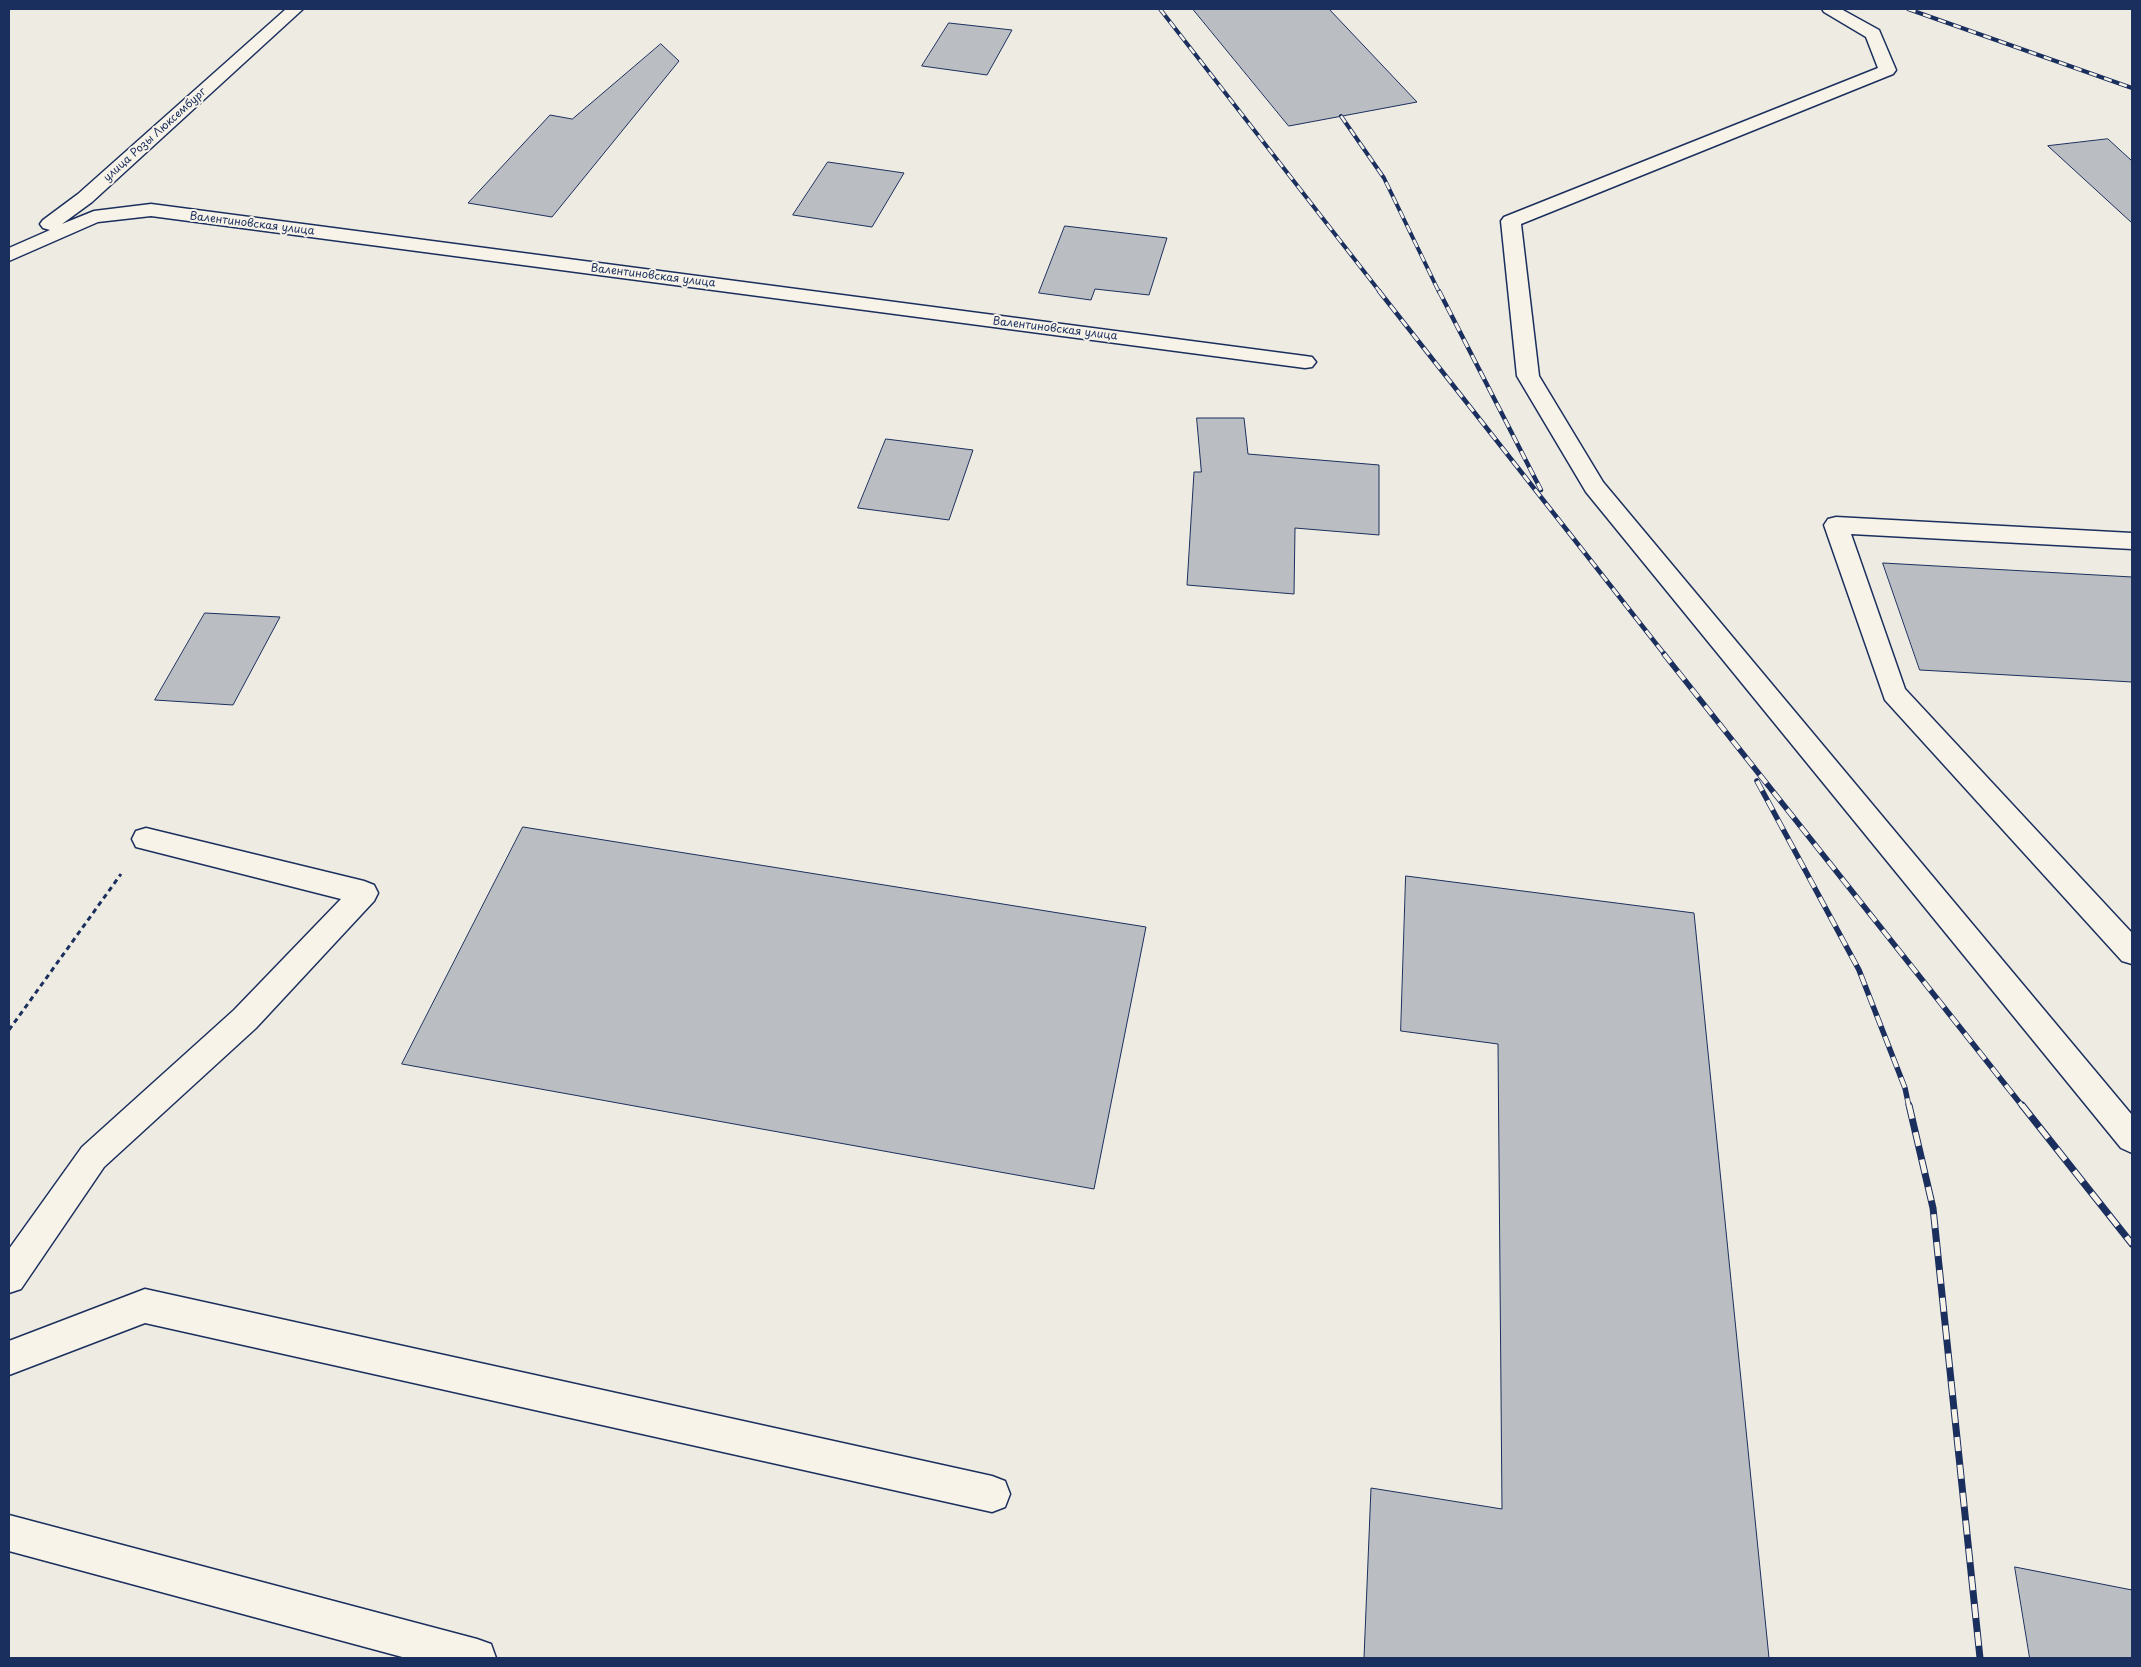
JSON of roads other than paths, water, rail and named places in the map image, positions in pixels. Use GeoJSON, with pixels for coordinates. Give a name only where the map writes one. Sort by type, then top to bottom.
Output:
{"type":"FeatureCollection","features":[{"type":"Feature","properties":{"kind":"street","name":"улица Розы Люксембург"},"geometry":{"type":"LineString","coordinates":[[9,254],[85,198],[296,9]]}},
{"type":"Feature","properties":{"kind":"street"},"geometry":{"type":"LineString","coordinates":[[1830,9],[1873,34],[1887,70],[1511,220],[1528,376],[1594,487],[2132,1138]]}},
{"type":"Feature","properties":{"kind":"street","name":"Валентиновская улица"},"geometry":{"type":"LineString","coordinates":[[9,254],[94,217],[151,210],[1305,362]]}},
{"type":"Feature","properties":{"kind":"street"},"geometry":{"type":"LineString","coordinates":[[2132,541],[1836,525],[1894,693],[2132,952]]}},
{"type":"Feature","properties":{"kind":"street"},"geometry":{"type":"LineString","coordinates":[[9,1277],[93,1157],[245,1019],[364,894],[146,839]]}},
{"type":"Feature","properties":{"kind":"street"},"geometry":{"type":"LineString","coordinates":[[9,1358],[145,1306],[992,1494]]}},
{"type":"Feature","properties":{"kind":"street"},"geometry":{"type":"LineString","coordinates":[[9,1533],[477,1658]]}},
{"type":"Feature","properties":{"kind":"railway"},"geometry":{"type":"LineString","coordinates":[[1160,9],[1380,292]]}},
{"type":"Feature","properties":{"kind":"railway"},"geometry":{"type":"LineString","coordinates":[[1908,9],[2132,88]]}},
{"type":"Feature","properties":{"kind":"railway"},"geometry":{"type":"LineString","coordinates":[[1341,116],[1384,178],[1439,292]]}},
{"type":"Feature","properties":{"kind":"railway"},"geometry":{"type":"LineString","coordinates":[[1379,291],[1665,655]]}},
{"type":"Feature","properties":{"kind":"railway"},"geometry":{"type":"LineString","coordinates":[[1439,291],[1541,490]]}},
{"type":"Feature","properties":{"kind":"railway"},"geometry":{"type":"LineString","coordinates":[[1664,654],[2023,1107]]}},
{"type":"Feature","properties":{"kind":"railway"},"geometry":{"type":"LineString","coordinates":[[1757,781],[1859,970],[1905,1088],[1909,1107]]}},
{"type":"Feature","properties":{"kind":"railway"},"geometry":{"type":"LineString","coordinates":[[1909,1105],[1933,1208],[1980,1658]]}},
{"type":"Feature","properties":{"kind":"railway"},"geometry":{"type":"LineString","coordinates":[[2022,1105],[2132,1244]]}}]}
